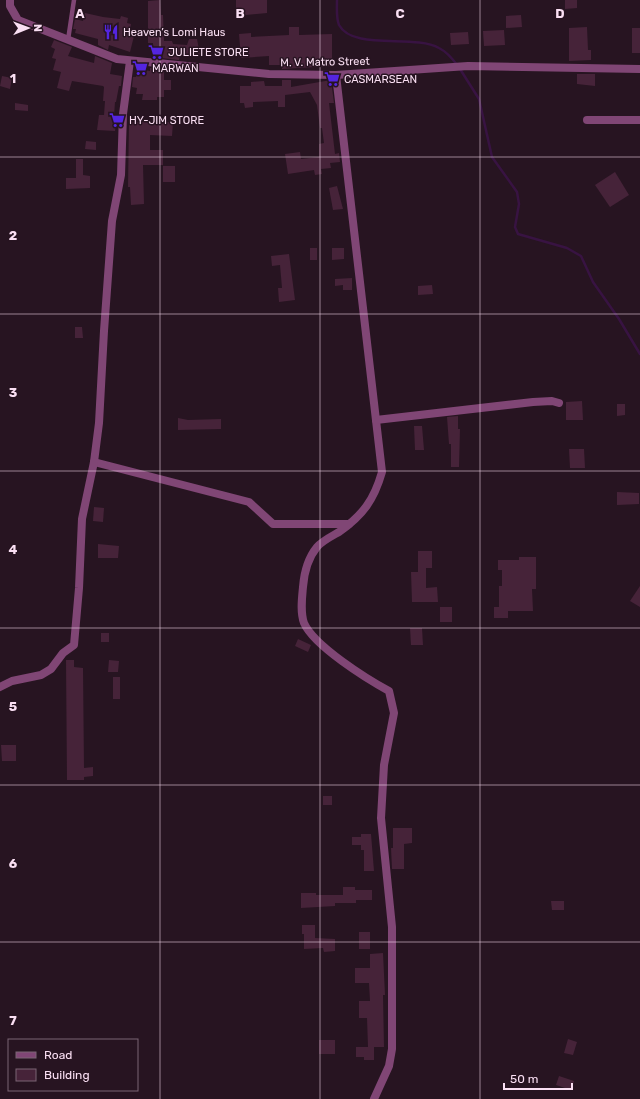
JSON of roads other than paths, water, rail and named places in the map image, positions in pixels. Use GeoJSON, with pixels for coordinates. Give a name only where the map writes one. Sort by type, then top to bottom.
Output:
{"type":"FeatureCollection","features":[{"type":"Feature","properties":{"kind":"street","name":"M. V. Matro Street"},"geometry":{"type":"LineString","coordinates":[[10,0],[10,6],[18,20],[117,59],[130,61],[269,74],[336,76],[455,66],[640,69]]}},
{"type":"Feature","properties":{"kind":"street"},"geometry":{"type":"LineString","coordinates":[[0,687],[12,681],[41,675],[51,669],[63,653],[74,645],[79,588],[82,519],[94,462],[99,423],[112,221],[121,175],[123,114],[130,61]]}},
{"type":"Feature","properties":{"kind":"street"},"geometry":{"type":"LineString","coordinates":[[336,76],[382,472],[377,490],[367,508],[350,524],[317,547],[304,573],[301,606],[304,623],[334,656],[389,691],[394,713],[384,765],[381,818],[392,927],[392,1049],[389,1066],[374,1099]]}},
{"type":"Feature","properties":{"kind":"street"},"geometry":{"type":"LineString","coordinates":[[587,120],[640,120]]}},
{"type":"Feature","properties":{"kind":"street"},"geometry":{"type":"LineString","coordinates":[[376,420],[533,402],[552,401],[559,403]]}},
{"type":"Feature","properties":{"kind":"street"},"geometry":{"type":"LineString","coordinates":[[94,462],[249,502],[273,524],[350,524]]}},
{"type":"Feature","properties":{"kind":"lane"},"geometry":{"type":"LineString","coordinates":[[68,40],[74,0]]}},
{"type":"Feature","properties":{"kind":"waterway"},"geometry":{"type":"LineString","coordinates":[[337,0],[338,22],[346,33],[357,38],[370,40],[428,44],[444,51],[457,65]]}},
{"type":"Feature","properties":{"kind":"waterway"},"geometry":{"type":"LineString","coordinates":[[460,69],[479,99],[492,157],[517,192],[519,204],[515,227],[518,234],[567,248],[581,256],[593,282],[619,319],[640,354]]}},
{"type":"Feature","properties":{"kind":"place","name":"Heaven’s Lomi Haus"},"geometry":{"type":"Point","coordinates":[111,32]}},
{"type":"Feature","properties":{"kind":"place","name":"JULIETE STORE"},"geometry":{"type":"Point","coordinates":[156,52]}},
{"type":"Feature","properties":{"kind":"place","name":"MARWAN"},"geometry":{"type":"Point","coordinates":[140,68]}},
{"type":"Feature","properties":{"kind":"place","name":"CASMARSEAN"},"geometry":{"type":"Point","coordinates":[332,79]}},
{"type":"Feature","properties":{"kind":"place","name":"HY-JIM STORE"},"geometry":{"type":"Point","coordinates":[117,120]}}]}
